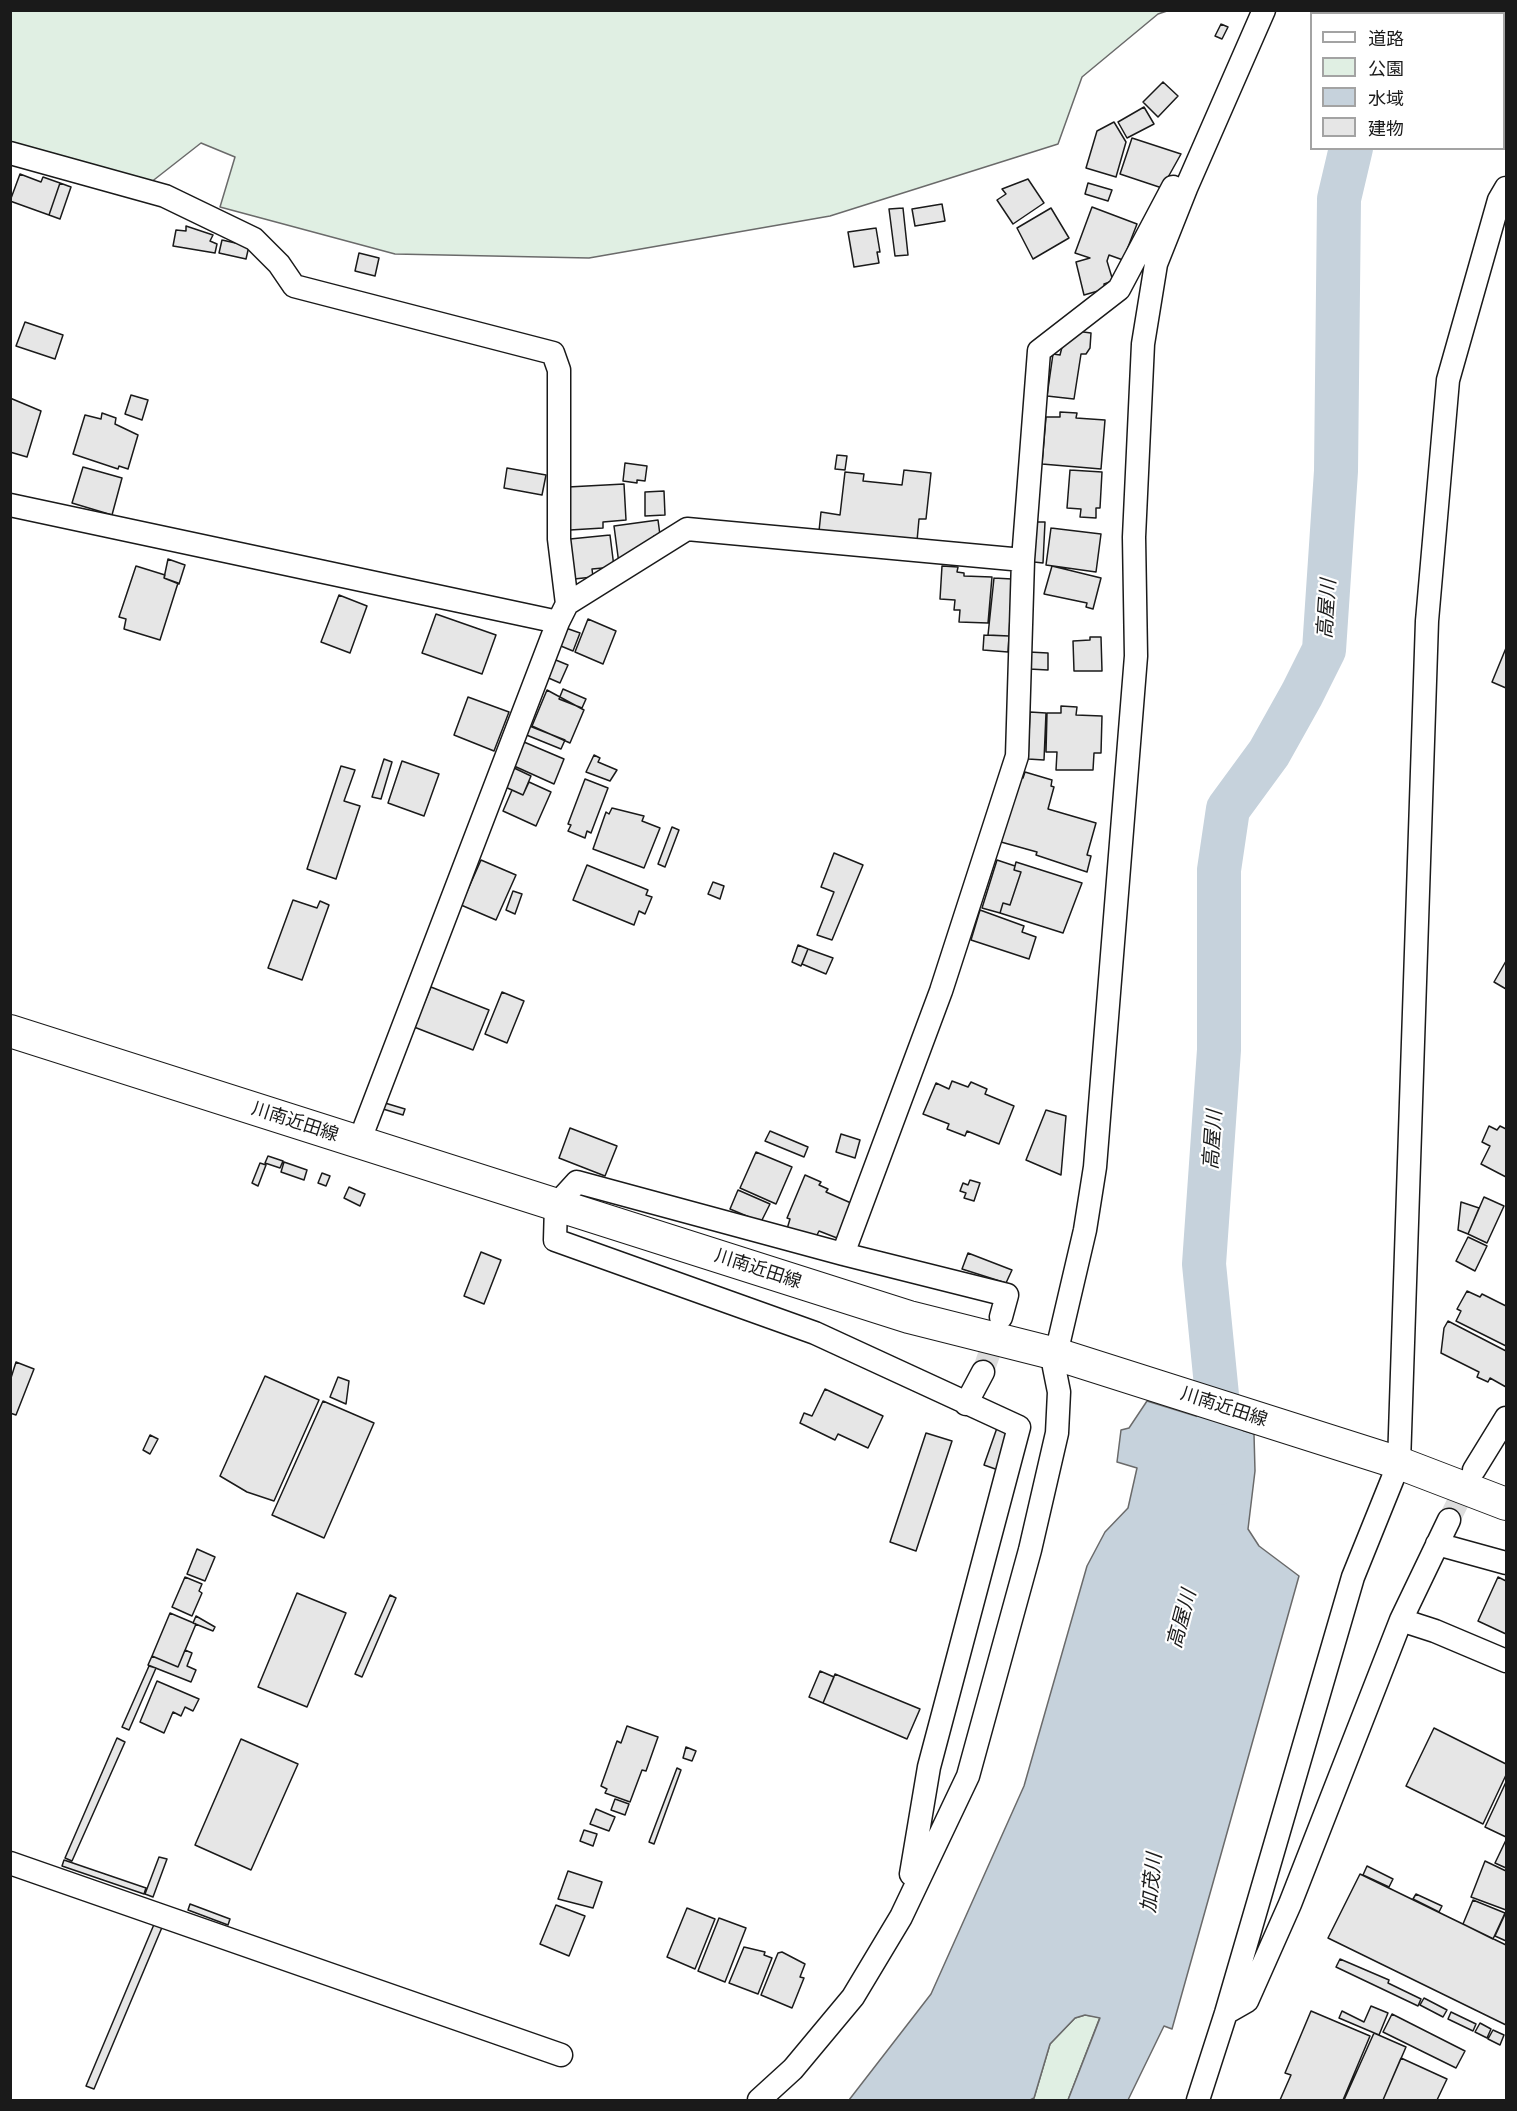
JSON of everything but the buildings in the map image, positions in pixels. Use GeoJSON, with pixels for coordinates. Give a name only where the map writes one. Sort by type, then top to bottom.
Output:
{"type":"FeatureCollection","features":[{"type":"Feature","properties":{"kind":"main road","name":"川南近田線"},"geometry":{"type":"LineString","coordinates":[[10,1031],[909,1317],[1069,1358],[1385,1458],[1506,1504]]}},
{"type":"Feature","properties":{"kind":"street"},"geometry":{"type":"LineString","coordinates":[[759,2100],[793,2069],[853,1997],[901,1917],[968,1776],[1024,1573],[1057,1433],[1059,1392],[1054,1367],[1069,1358],[1096,1155],[1136,656],[1134,537],[1143,344],[1156,264],[1187,186],[1264,10]]}},
{"type":"Feature","properties":{"kind":"street"},"geometry":{"type":"LineString","coordinates":[[10,153],[165,196],[254,239],[279,264],[294,286],[553,353],[559,370],[563,613],[358,1142]]}},
{"type":"Feature","properties":{"kind":"street"},"geometry":{"type":"LineString","coordinates":[[843,1254],[942,991],[1017,756],[1023,560],[1039,351],[1119,289],[1175,183],[1187,186]]}},
{"type":"Feature","properties":{"kind":"street"},"geometry":{"type":"LineString","coordinates":[[1198,2100],[1226,2013],[1353,1577],[1385,1458],[1427,621],[1448,380],[1499,200],[1506,188]]}},
{"type":"Feature","properties":{"kind":"street"},"geometry":{"type":"LineString","coordinates":[[10,505],[563,613],[687,529],[1023,560]]}},
{"type":"Feature","properties":{"kind":"street"},"geometry":{"type":"LineString","coordinates":[[901,1917],[894,1905],[914,1869],[928,1767],[1019,1427],[815,1333],[555,1240],[556,1205],[577,1182],[843,1254],[1006,1295],[1001,1317]]}},
{"type":"Feature","properties":{"kind":"street"},"geometry":{"type":"LineString","coordinates":[[966,1404],[983,1372]]}},
{"type":"Feature","properties":{"kind":"street"},"geometry":{"type":"LineString","coordinates":[[1474,1470],[1499,1449],[1506,1418]]}},
{"type":"Feature","properties":{"kind":"street"},"geometry":{"type":"LineString","coordinates":[[1226,2013],[1246,2001],[1290,1904],[1401,1620],[1449,1520]]}},
{"type":"Feature","properties":{"kind":"street"},"geometry":{"type":"LineString","coordinates":[[1437,1545],[1506,1563]]}},
{"type":"Feature","properties":{"kind":"street"},"geometry":{"type":"LineString","coordinates":[[1401,1620],[1435,1630],[1506,1662]]}},
{"type":"Feature","properties":{"kind":"street"},"geometry":{"type":"LineString","coordinates":[[10,1863],[561,2055]]}},
{"type":"Feature","properties":{"kind":"green space"},"geometry":{"type":"Polygon","coordinates":[[[11,11],[1167,11],[1158,14],[1082,77],[1058,144],[830,216],[589,258],[395,254],[220,207],[235,157],[201,143],[141,190],[11,151],[11,11]]]}},
{"type":"Feature","properties":{"kind":"green space"},"geometry":{"type":"Polygon","coordinates":[[[1085,2015],[1100,2017],[1068,2100],[1030,2100],[1034,2098],[1050,2044],[1075,2018],[1085,2015]]]}},
{"type":"Feature","properties":{"kind":"water","name":"加茂川"},"geometry":{"type":"Polygon","coordinates":[[[1147,1401],[1254,1434],[1255,1471],[1248,1529],[1259,1546],[1299,1576],[1172,2029],[1164,2026],[1128,2100],[1068,2100],[1100,2018],[1085,2015],[1075,2018],[1050,2044],[1034,2098],[1030,2100],[849,2100],[931,1994],[1024,1786],[1087,1566],[1105,1532],[1128,1508],[1137,1468],[1117,1462],[1121,1430],[1129,1428],[1147,1401]]]}},
{"type":"Feature","properties":{"kind":"waterway","name":"高屋川"},"geometry":{"type":"LineString","coordinates":[[1219,1483],[1224,1466],[1204,1264],[1219,1050],[1219,870],[1228,809],[1269,753],[1324,650],[1336,471],[1339,199],[1351,150]]}},
{"type":"Feature","properties":{"kind":"tunnel"},"geometry":{"type":"LineString","coordinates":[[983,1372],[999,1325]]}},
{"type":"Feature","properties":{"kind":"tunnel"},"geometry":{"type":"LineString","coordinates":[[1449,1520],[1471,1476]]}}]}
